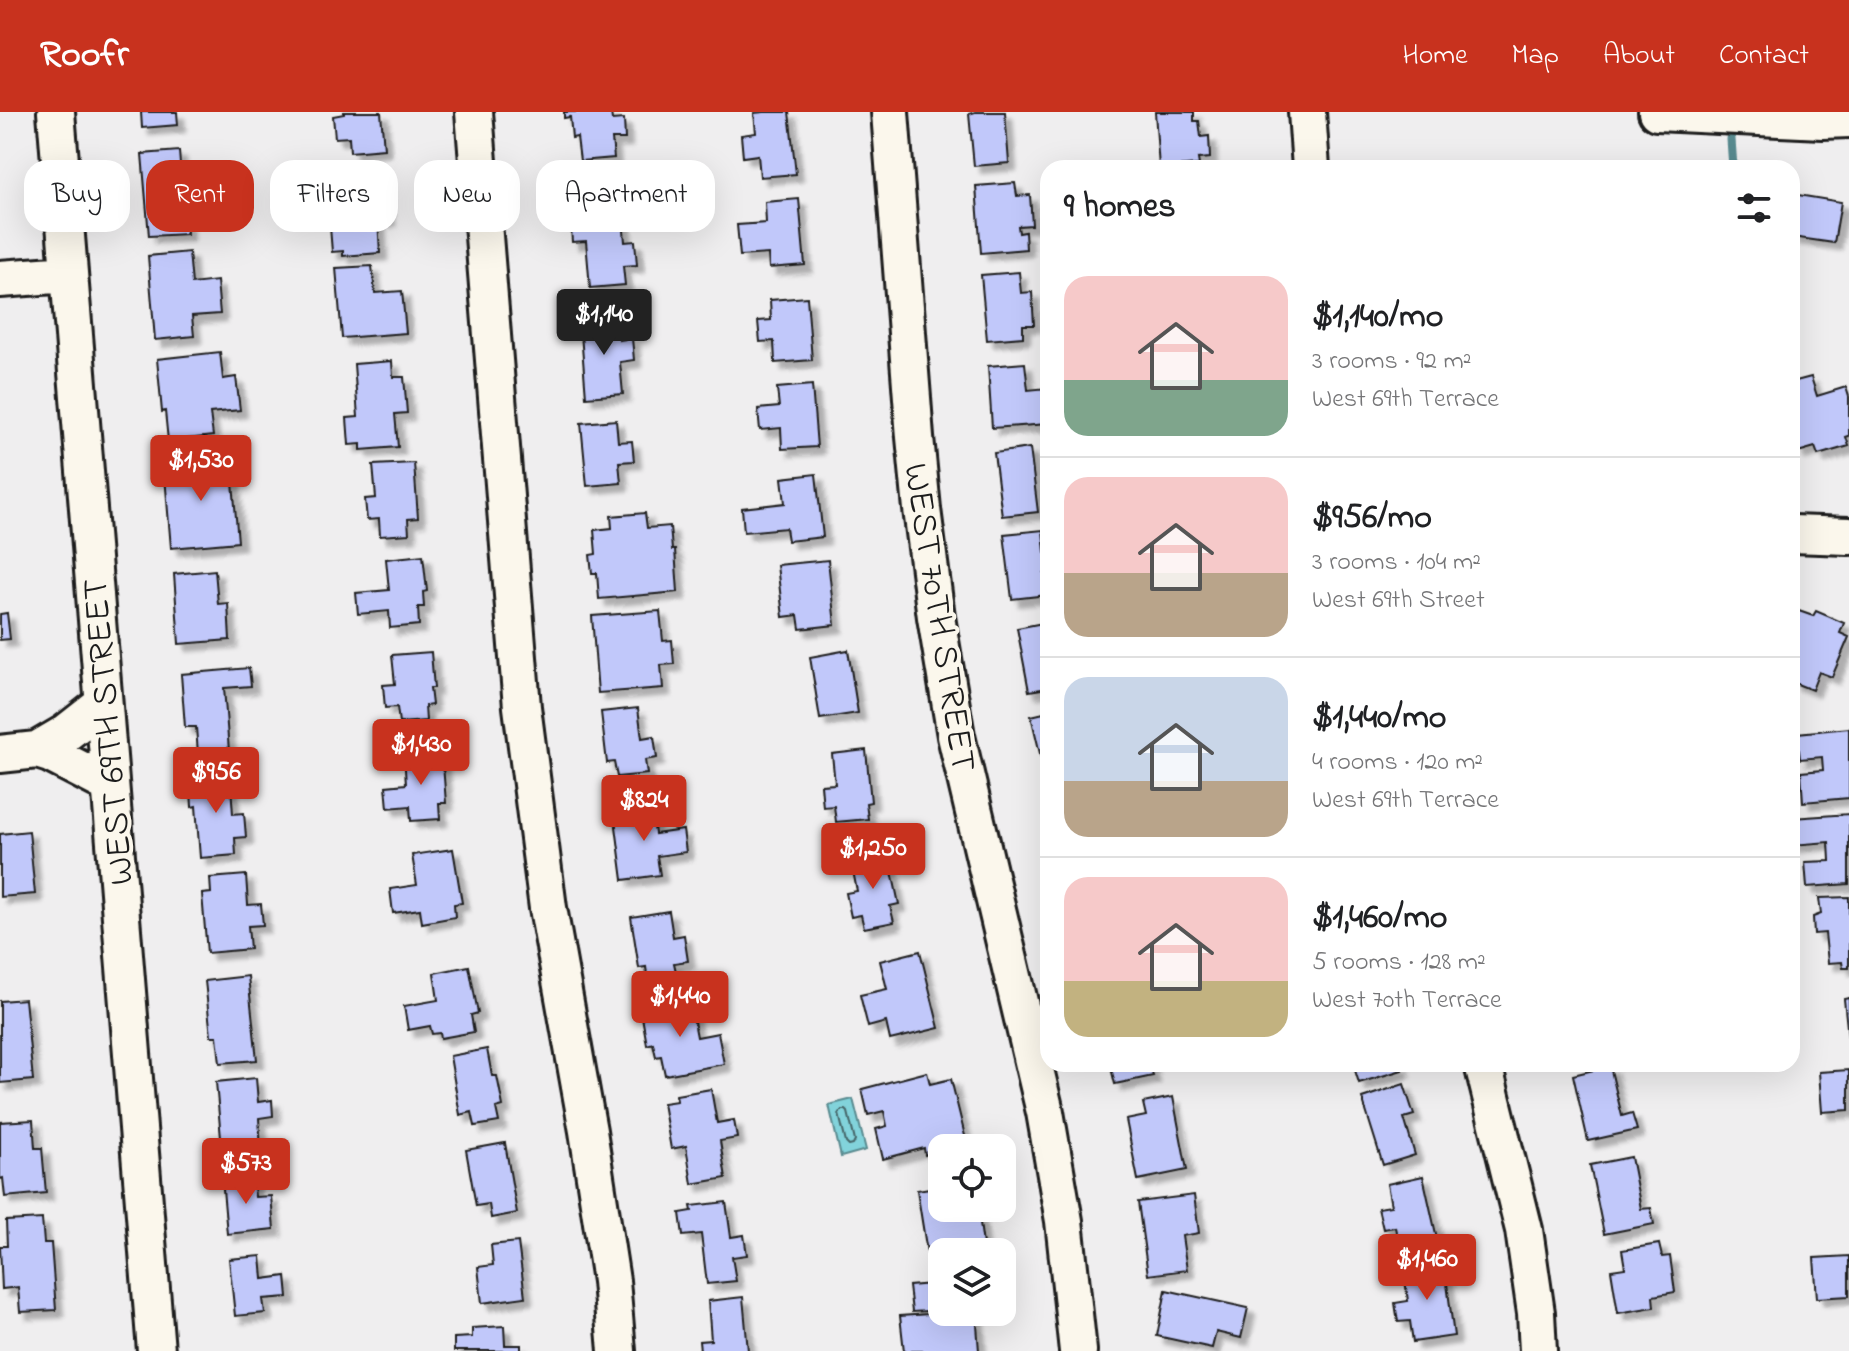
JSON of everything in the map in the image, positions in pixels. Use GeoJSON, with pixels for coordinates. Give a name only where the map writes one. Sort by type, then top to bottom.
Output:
{"type":"FeatureCollection","features":[{"type":"Feature","properties":{"kind":"street","name":"WEST 69TH STREET"},"geometry":{"type":"LineString","coordinates":[[56,112],[156,1351]]}},
{"type":"Feature","properties":{"kind":"street"},"geometry":{"type":"LineString","coordinates":[[474,112],[522,707],[548,908],[609,1266],[617,1351]]}},
{"type":"Feature","properties":{"kind":"street","name":"WEST 70TH STREET"},"geometry":{"type":"LineString","coordinates":[[890,112],[915,437],[936,617],[956,736],[1045,1112],[1064,1221],[1078,1351]]}},
{"type":"Feature","properties":{"kind":"street"},"geometry":{"type":"LineString","coordinates":[[1307,112],[1310,160]]}},
{"type":"Feature","properties":{"kind":"street"},"geometry":{"type":"LineString","coordinates":[[1657,112],[1849,119]]}},
{"type":"Feature","properties":{"kind":"street"},"geometry":{"type":"LineString","coordinates":[[0,279],[69,274]]}},
{"type":"Feature","properties":{"kind":"street"},"geometry":{"type":"LineString","coordinates":[[1800,534],[1849,536]]}},
{"type":"Feature","properties":{"kind":"street"},"geometry":{"type":"LineString","coordinates":[[37,750],[66,733],[103,704]]}},
{"type":"Feature","properties":{"kind":"street"},"geometry":{"type":"LineString","coordinates":[[0,754],[37,750],[110,785]]}},
{"type":"Feature","properties":{"kind":"street"},"geometry":{"type":"LineString","coordinates":[[1485,1072],[1524,1230],[1538,1351]]}},
{"type":"Feature","properties":{"kind":"water"},"geometry":{"type":"Polygon","coordinates":[[[853,1099],[866,1150],[841,1157],[829,1105],[853,1099]]]}},
{"type":"Feature","properties":{"kind":"building"},"geometry":{"type":"Polygon","coordinates":[[[141,112],[177,112],[178,125],[142,128],[141,112]]]}},
{"type":"Feature","properties":{"kind":"building"},"geometry":{"type":"Polygon","coordinates":[[[344,112],[381,112],[384,149],[350,152],[349,137],[335,138],[333,116],[344,112]]]}},
{"type":"Feature","properties":{"kind":"building"},"geometry":{"type":"Polygon","coordinates":[[[564,112],[611,112],[612,120],[624,119],[625,139],[612,139],[614,158],[580,160],[577,137],[572,138],[570,117],[564,118],[564,112]]]}},
{"type":"Feature","properties":{"kind":"building"},"geometry":{"type":"Polygon","coordinates":[[[789,112],[796,174],[760,177],[758,155],[743,157],[741,135],[756,133],[754,113],[789,112]]]}},
{"type":"Feature","properties":{"kind":"building"},"geometry":{"type":"Polygon","coordinates":[[[1005,112],[1009,163],[974,166],[969,114],[1005,112]]]}},
{"type":"Feature","properties":{"kind":"building"},"geometry":{"type":"Polygon","coordinates":[[[1155,112],[1194,112],[1194,121],[1199,121],[1201,137],[1209,136],[1210,158],[1158,160],[1155,112]]]}},
{"type":"Feature","properties":{"kind":"building"},"geometry":{"type":"Polygon","coordinates":[[[179,151],[180,160],[146,160],[146,201],[142,154],[179,151]]]}},
{"type":"Feature","properties":{"kind":"building"},"geometry":{"type":"Polygon","coordinates":[[[1015,183],[1017,196],[1030,195],[1032,225],[1018,226],[1019,233],[1025,232],[1026,249],[981,253],[976,186],[1015,183]]]}},
{"type":"Feature","properties":{"kind":"building"},"geometry":{"type":"Polygon","coordinates":[[[1800,195],[1841,202],[1834,243],[1800,238],[1800,195]]]}},
{"type":"Feature","properties":{"kind":"building"},"geometry":{"type":"Polygon","coordinates":[[[799,199],[805,265],[769,268],[768,254],[740,256],[737,225],[766,223],[765,202],[799,199]]]}},
{"type":"Feature","properties":{"kind":"building"},"geometry":{"type":"Polygon","coordinates":[[[149,232],[187,232],[187,234],[149,236],[149,232]]]}},
{"type":"Feature","properties":{"kind":"building"},"geometry":{"type":"Polygon","coordinates":[[[330,232],[379,232],[380,253],[343,256],[343,251],[332,252],[330,232]]]}},
{"type":"Feature","properties":{"kind":"building"},"geometry":{"type":"Polygon","coordinates":[[[571,232],[624,232],[625,242],[635,241],[637,265],[623,266],[625,285],[590,288],[586,241],[572,242],[571,232]]]}},
{"type":"Feature","properties":{"kind":"building"},"geometry":{"type":"Polygon","coordinates":[[[189,252],[192,284],[217,281],[220,314],[192,316],[194,336],[155,340],[148,256],[189,252]]]}},
{"type":"Feature","properties":{"kind":"building"},"geometry":{"type":"Polygon","coordinates":[[[372,266],[375,293],[402,291],[406,333],[342,338],[336,268],[372,266]]]}},
{"type":"Feature","properties":{"kind":"building"},"geometry":{"type":"Polygon","coordinates":[[[1019,272],[1021,293],[1032,292],[1034,325],[1023,325],[1023,337],[987,340],[981,275],[1019,272]]]}},
{"type":"Feature","properties":{"kind":"building"},"geometry":{"type":"Polygon","coordinates":[[[807,297],[812,360],[775,363],[774,341],[760,342],[758,321],[771,320],[770,300],[807,297]]]}},
{"type":"Feature","properties":{"kind":"building"},"geometry":{"type":"Polygon","coordinates":[[[617,318],[619,340],[632,338],[634,360],[620,362],[623,394],[586,397],[580,321],[617,318]]]}},
{"type":"Feature","properties":{"kind":"building"},"geometry":{"type":"Polygon","coordinates":[[[220,352],[223,379],[236,377],[240,410],[210,413],[213,436],[168,441],[157,359],[220,352]]]}},
{"type":"Feature","properties":{"kind":"building"},"geometry":{"type":"Polygon","coordinates":[[[392,361],[393,377],[404,377],[407,413],[395,414],[398,447],[361,450],[361,444],[349,445],[347,418],[358,417],[354,364],[392,361]]]}},
{"type":"Feature","properties":{"kind":"building"},"geometry":{"type":"Polygon","coordinates":[[[1025,363],[1028,390],[1040,389],[1040,425],[992,428],[988,366],[1025,363]]]}},
{"type":"Feature","properties":{"kind":"building"},"geometry":{"type":"Polygon","coordinates":[[[1811,377],[1817,396],[1846,387],[1849,436],[1846,437],[1849,446],[1818,455],[1815,447],[1800,451],[1800,380],[1811,377]]]}},
{"type":"Feature","properties":{"kind":"building"},"geometry":{"type":"Polygon","coordinates":[[[812,385],[817,447],[782,449],[781,428],[760,430],[758,409],[779,407],[777,388],[812,385]]]}},
{"type":"Feature","properties":{"kind":"building"},"geometry":{"type":"Polygon","coordinates":[[[616,420],[618,442],[632,441],[634,461],[619,462],[621,483],[587,486],[581,423],[616,420]]]}},
{"type":"Feature","properties":{"kind":"building"},"geometry":{"type":"Polygon","coordinates":[[[1030,448],[1038,512],[1002,516],[994,453],[1030,448]]]}},
{"type":"Feature","properties":{"kind":"building"},"geometry":{"type":"Polygon","coordinates":[[[231,458],[238,542],[171,548],[164,464],[231,458]]]}},
{"type":"Feature","properties":{"kind":"building"},"geometry":{"type":"Polygon","coordinates":[[[414,463],[418,518],[408,519],[409,534],[380,536],[379,519],[367,520],[365,499],[376,498],[373,465],[414,463]]]}},
{"type":"Feature","properties":{"kind":"building"},"geometry":{"type":"Polygon","coordinates":[[[816,474],[823,537],[788,541],[786,528],[744,532],[742,508],[785,503],[782,478],[816,474]]]}},
{"type":"Feature","properties":{"kind":"building"},"geometry":{"type":"Polygon","coordinates":[[[645,513],[647,528],[670,526],[678,592],[599,599],[597,573],[592,573],[590,555],[596,554],[594,530],[612,528],[611,516],[645,513]]]}},
{"type":"Feature","properties":{"kind":"building"},"geometry":{"type":"Polygon","coordinates":[[[1040,530],[1040,596],[1012,599],[1004,534],[1040,530]]]}},
{"type":"Feature","properties":{"kind":"building"},"geometry":{"type":"Polygon","coordinates":[[[423,555],[427,591],[423,592],[424,607],[418,607],[419,625],[390,628],[389,611],[358,614],[356,593],[389,590],[386,559],[423,555]]]}},
{"type":"Feature","properties":{"kind":"building"},"geometry":{"type":"Polygon","coordinates":[[[828,560],[835,625],[800,629],[798,615],[783,617],[777,565],[828,560]]]}},
{"type":"Feature","properties":{"kind":"building"},"geometry":{"type":"Polygon","coordinates":[[[215,570],[218,604],[228,603],[230,640],[179,644],[174,574],[215,570]]]}},
{"type":"Feature","properties":{"kind":"building"},"geometry":{"type":"Polygon","coordinates":[[[660,611],[663,641],[672,640],[674,664],[661,665],[663,688],[598,693],[592,616],[660,611]]]}},
{"type":"Feature","properties":{"kind":"building"},"geometry":{"type":"Polygon","coordinates":[[[1800,611],[1813,616],[1816,611],[1844,623],[1840,633],[1849,637],[1832,677],[1819,672],[1812,690],[1800,685],[1800,611]]]}},
{"type":"Feature","properties":{"kind":"building"},"geometry":{"type":"Polygon","coordinates":[[[7,613],[10,639],[0,640],[0,614],[7,613]]]}},
{"type":"Feature","properties":{"kind":"building"},"geometry":{"type":"Polygon","coordinates":[[[1040,624],[1040,689],[1029,691],[1017,628],[1040,624]]]}},
{"type":"Feature","properties":{"kind":"building"},"geometry":{"type":"Polygon","coordinates":[[[848,650],[858,713],[820,719],[810,657],[848,650]]]}},
{"type":"Feature","properties":{"kind":"building"},"geometry":{"type":"Polygon","coordinates":[[[431,652],[434,688],[430,688],[432,705],[425,706],[426,721],[399,723],[397,707],[385,708],[383,685],[395,684],[392,655],[431,652]]]}},
{"type":"Feature","properties":{"kind":"building"},"geometry":{"type":"Polygon","coordinates":[[[249,668],[251,686],[224,688],[229,751],[198,754],[196,727],[185,727],[181,674],[249,668]]]}},
{"type":"Feature","properties":{"kind":"building"},"geometry":{"type":"Polygon","coordinates":[[[638,708],[642,738],[654,736],[657,758],[645,760],[647,774],[617,777],[614,762],[607,763],[601,712],[638,708]]]}},
{"type":"Feature","properties":{"kind":"building"},"geometry":{"type":"Polygon","coordinates":[[[1040,714],[1040,754],[1031,716],[1040,714]]]}},
{"type":"Feature","properties":{"kind":"building"},"geometry":{"type":"Polygon","coordinates":[[[1849,728],[1849,798],[1803,802],[1801,772],[1823,770],[1822,757],[1800,759],[1800,733],[1849,728]]]}},
{"type":"Feature","properties":{"kind":"building"},"geometry":{"type":"Polygon","coordinates":[[[866,750],[871,802],[866,803],[868,819],[836,822],[834,806],[823,807],[821,785],[835,784],[832,754],[866,750]]]}},
{"type":"Feature","properties":{"kind":"building"},"geometry":{"type":"Polygon","coordinates":[[[442,752],[446,803],[439,803],[440,819],[411,821],[410,806],[388,808],[386,786],[406,784],[404,755],[442,752]]]}},
{"type":"Feature","properties":{"kind":"building"},"geometry":{"type":"Polygon","coordinates":[[[230,772],[233,814],[244,813],[246,837],[235,838],[236,855],[200,858],[190,774],[230,772]]]}},
{"type":"Feature","properties":{"kind":"building"},"geometry":{"type":"Polygon","coordinates":[[[651,806],[655,834],[683,830],[686,852],[657,856],[660,875],[623,880],[614,811],[651,806]]]}},
{"type":"Feature","properties":{"kind":"building"},"geometry":{"type":"Polygon","coordinates":[[[1849,814],[1849,884],[1807,887],[1805,862],[1830,861],[1829,842],[1800,844],[1800,817],[1849,814]]]}},
{"type":"Feature","properties":{"kind":"building"},"geometry":{"type":"Polygon","coordinates":[[[29,831],[35,894],[0,897],[0,834],[29,831]]]}},
{"type":"Feature","properties":{"kind":"building"},"geometry":{"type":"Polygon","coordinates":[[[453,849],[462,903],[454,904],[455,917],[422,923],[420,909],[393,913],[390,889],[417,885],[412,855],[453,849]]]}},
{"type":"Feature","properties":{"kind":"building"},"geometry":{"type":"Polygon","coordinates":[[[888,853],[899,904],[890,906],[894,922],[864,928],[861,915],[851,917],[846,893],[857,891],[851,861],[888,853]]]}},
{"type":"Feature","properties":{"kind":"building"},"geometry":{"type":"Polygon","coordinates":[[[246,875],[248,905],[261,904],[263,925],[248,926],[250,949],[207,953],[202,894],[211,893],[210,878],[246,875]]]}},
{"type":"Feature","properties":{"kind":"building"},"geometry":{"type":"Polygon","coordinates":[[[1849,897],[1849,968],[1843,968],[1842,962],[1828,963],[1825,933],[1814,934],[1813,917],[1821,914],[1819,898],[1849,897]]]}},
{"type":"Feature","properties":{"kind":"building"},"geometry":{"type":"Polygon","coordinates":[[[669,911],[673,937],[684,935],[688,961],[674,963],[677,976],[648,981],[646,967],[639,968],[631,917],[669,911]]]}},
{"type":"Feature","properties":{"kind":"building"},"geometry":{"type":"Polygon","coordinates":[[[920,951],[939,1028],[890,1040],[886,1022],[868,1027],[860,995],[887,989],[880,961],[920,951]]]}},
{"type":"Feature","properties":{"kind":"building"},"geometry":{"type":"Polygon","coordinates":[[[469,966],[478,1013],[471,1015],[474,1032],[441,1038],[440,1033],[432,1034],[430,1026],[408,1030],[404,1006],[438,1000],[434,973],[469,966]]]}},
{"type":"Feature","properties":{"kind":"building"},"geometry":{"type":"Polygon","coordinates":[[[248,976],[257,1060],[220,1063],[217,1036],[211,1036],[205,981],[248,976]]]}},
{"type":"Feature","properties":{"kind":"building"},"geometry":{"type":"Polygon","coordinates":[[[1849,998],[1849,1047],[1844,999],[1849,998]]]}},
{"type":"Feature","properties":{"kind":"building"},"geometry":{"type":"Polygon","coordinates":[[[25,999],[33,1080],[0,1083],[0,1001],[25,999]]]}},
{"type":"Feature","properties":{"kind":"building"},"geometry":{"type":"Polygon","coordinates":[[[690,1001],[697,1037],[718,1033],[724,1064],[665,1075],[661,1056],[656,1057],[653,1043],[647,1045],[641,1011],[690,1001]]]}},
{"type":"Feature","properties":{"kind":"building"},"geometry":{"type":"Polygon","coordinates":[[[487,1049],[492,1076],[497,1076],[503,1106],[496,1108],[499,1122],[475,1126],[472,1112],[460,1115],[450,1056],[487,1049]]]}},
{"type":"Feature","properties":{"kind":"building"},"geometry":{"type":"Polygon","coordinates":[[[1849,1070],[1849,1110],[1822,1112],[1819,1072],[1849,1070]]]}},
{"type":"Feature","properties":{"kind":"building"},"geometry":{"type":"Polygon","coordinates":[[[927,1072],[930,1084],[951,1079],[965,1134],[928,1134],[928,1154],[925,1155],[924,1148],[883,1159],[876,1129],[887,1126],[884,1111],[868,1115],[862,1089],[927,1072]]]}},
{"type":"Feature","properties":{"kind":"building"},"geometry":{"type":"Polygon","coordinates":[[[1112,1072],[1152,1072],[1153,1076],[1115,1084],[1112,1072]]]}},
{"type":"Feature","properties":{"kind":"building"},"geometry":{"type":"Polygon","coordinates":[[[1356,1072],[1395,1072],[1359,1083],[1356,1072]]]}},
{"type":"Feature","properties":{"kind":"building"},"geometry":{"type":"Polygon","coordinates":[[[1611,1072],[1622,1116],[1632,1113],[1637,1130],[1588,1141],[1573,1075],[1611,1072]]]}},
{"type":"Feature","properties":{"kind":"building"},"geometry":{"type":"Polygon","coordinates":[[[256,1078],[258,1102],[272,1100],[273,1116],[259,1118],[261,1150],[227,1153],[226,1138],[221,1138],[216,1082],[256,1078]]]}},
{"type":"Feature","properties":{"kind":"building"},"geometry":{"type":"Polygon","coordinates":[[[1404,1084],[1414,1115],[1404,1118],[1415,1155],[1383,1165],[1362,1098],[1404,1084]]]}},
{"type":"Feature","properties":{"kind":"building"},"geometry":{"type":"Polygon","coordinates":[[[711,1089],[717,1123],[734,1120],[737,1138],[720,1141],[726,1178],[692,1184],[686,1146],[671,1149],[663,1103],[677,1101],[676,1095],[711,1089]]]}},
{"type":"Feature","properties":{"kind":"building"},"geometry":{"type":"Polygon","coordinates":[[[1173,1097],[1187,1170],[1138,1180],[1126,1120],[1146,1116],[1143,1103],[1173,1097]]]}},
{"type":"Feature","properties":{"kind":"building"},"geometry":{"type":"Polygon","coordinates":[[[33,1120],[35,1148],[42,1148],[46,1193],[5,1197],[3,1178],[0,1179],[0,1122],[33,1120]]]}},
{"type":"Feature","properties":{"kind":"building"},"geometry":{"type":"Polygon","coordinates":[[[505,1143],[517,1213],[491,1218],[489,1204],[476,1206],[466,1150],[505,1143]]]}},
{"type":"Feature","properties":{"kind":"building"},"geometry":{"type":"Polygon","coordinates":[[[1631,1157],[1641,1209],[1651,1208],[1654,1224],[1604,1234],[1590,1165],[1631,1157]]]}},
{"type":"Feature","properties":{"kind":"building"},"geometry":{"type":"Polygon","coordinates":[[[253,1175],[255,1197],[271,1196],[274,1229],[227,1234],[222,1178],[253,1175]]]}},
{"type":"Feature","properties":{"kind":"building"},"geometry":{"type":"Polygon","coordinates":[[[1423,1176],[1438,1243],[1400,1252],[1395,1227],[1383,1229],[1378,1208],[1391,1206],[1387,1184],[1423,1176]]]}},
{"type":"Feature","properties":{"kind":"building"},"geometry":{"type":"Polygon","coordinates":[[[928,1188],[928,1222],[980,1222],[982,1238],[928,1238],[928,1259],[917,1190],[928,1188]]]}},
{"type":"Feature","properties":{"kind":"building"},"geometry":{"type":"Polygon","coordinates":[[[1194,1195],[1199,1233],[1182,1236],[1187,1270],[1148,1275],[1138,1202],[1194,1195]]]}},
{"type":"Feature","properties":{"kind":"building"},"geometry":{"type":"Polygon","coordinates":[[[726,1202],[731,1237],[744,1235],[747,1255],[732,1257],[736,1281],[707,1284],[701,1234],[683,1236],[680,1213],[692,1211],[691,1206],[726,1202]]]}},
{"type":"Feature","properties":{"kind":"building"},"geometry":{"type":"Polygon","coordinates":[[[42,1219],[44,1243],[51,1243],[56,1310],[20,1312],[18,1287],[2,1289],[0,1246],[7,1246],[6,1221],[42,1219]]]}},
{"type":"Feature","properties":{"kind":"building"},"geometry":{"type":"Polygon","coordinates":[[[518,1242],[525,1297],[482,1303],[478,1267],[493,1265],[491,1245],[518,1242]]]}},
{"type":"Feature","properties":{"kind":"building"},"geometry":{"type":"Polygon","coordinates":[[[1659,1244],[1662,1257],[1670,1256],[1675,1292],[1653,1296],[1654,1307],[1618,1313],[1611,1270],[1625,1268],[1622,1250],[1659,1244]]]}},
{"type":"Feature","properties":{"kind":"building"},"geometry":{"type":"Polygon","coordinates":[[[261,1256],[263,1279],[286,1276],[288,1297],[263,1299],[265,1313],[235,1316],[229,1259],[261,1256]]]}},
{"type":"Feature","properties":{"kind":"building"},"geometry":{"type":"Polygon","coordinates":[[[1849,1256],[1849,1296],[1817,1298],[1814,1258],[1849,1256]]]}},
{"type":"Feature","properties":{"kind":"building"},"geometry":{"type":"Polygon","coordinates":[[[1444,1261],[1454,1336],[1413,1342],[1410,1321],[1398,1322],[1395,1303],[1408,1301],[1403,1266],[1444,1261]]]}},
{"type":"Feature","properties":{"kind":"building"},"geometry":{"type":"Polygon","coordinates":[[[928,1284],[928,1314],[927,1311],[912,1312],[909,1286],[928,1284]]]}},
{"type":"Feature","properties":{"kind":"building"},"geometry":{"type":"Polygon","coordinates":[[[1166,1290],[1248,1308],[1241,1338],[1216,1332],[1212,1348],[1157,1336],[1166,1290]]]}},
{"type":"Feature","properties":{"kind":"building"},"geometry":{"type":"Polygon","coordinates":[[[743,1297],[748,1351],[700,1351],[699,1341],[711,1340],[708,1301],[743,1297]]]}},
{"type":"Feature","properties":{"kind":"building"},"geometry":{"type":"Polygon","coordinates":[[[928,1314],[928,1326],[977,1326],[979,1351],[904,1351],[900,1316],[928,1314]]]}},
{"type":"Feature","properties":{"kind":"building"},"geometry":{"type":"Polygon","coordinates":[[[504,1326],[505,1345],[521,1345],[521,1351],[454,1351],[454,1338],[472,1337],[472,1328],[504,1326]]]}},
{"type":"Feature","properties":{"kind":"waterway"},"geometry":{"type":"LineString","coordinates":[[1731,139],[1732,160]]}}]}
